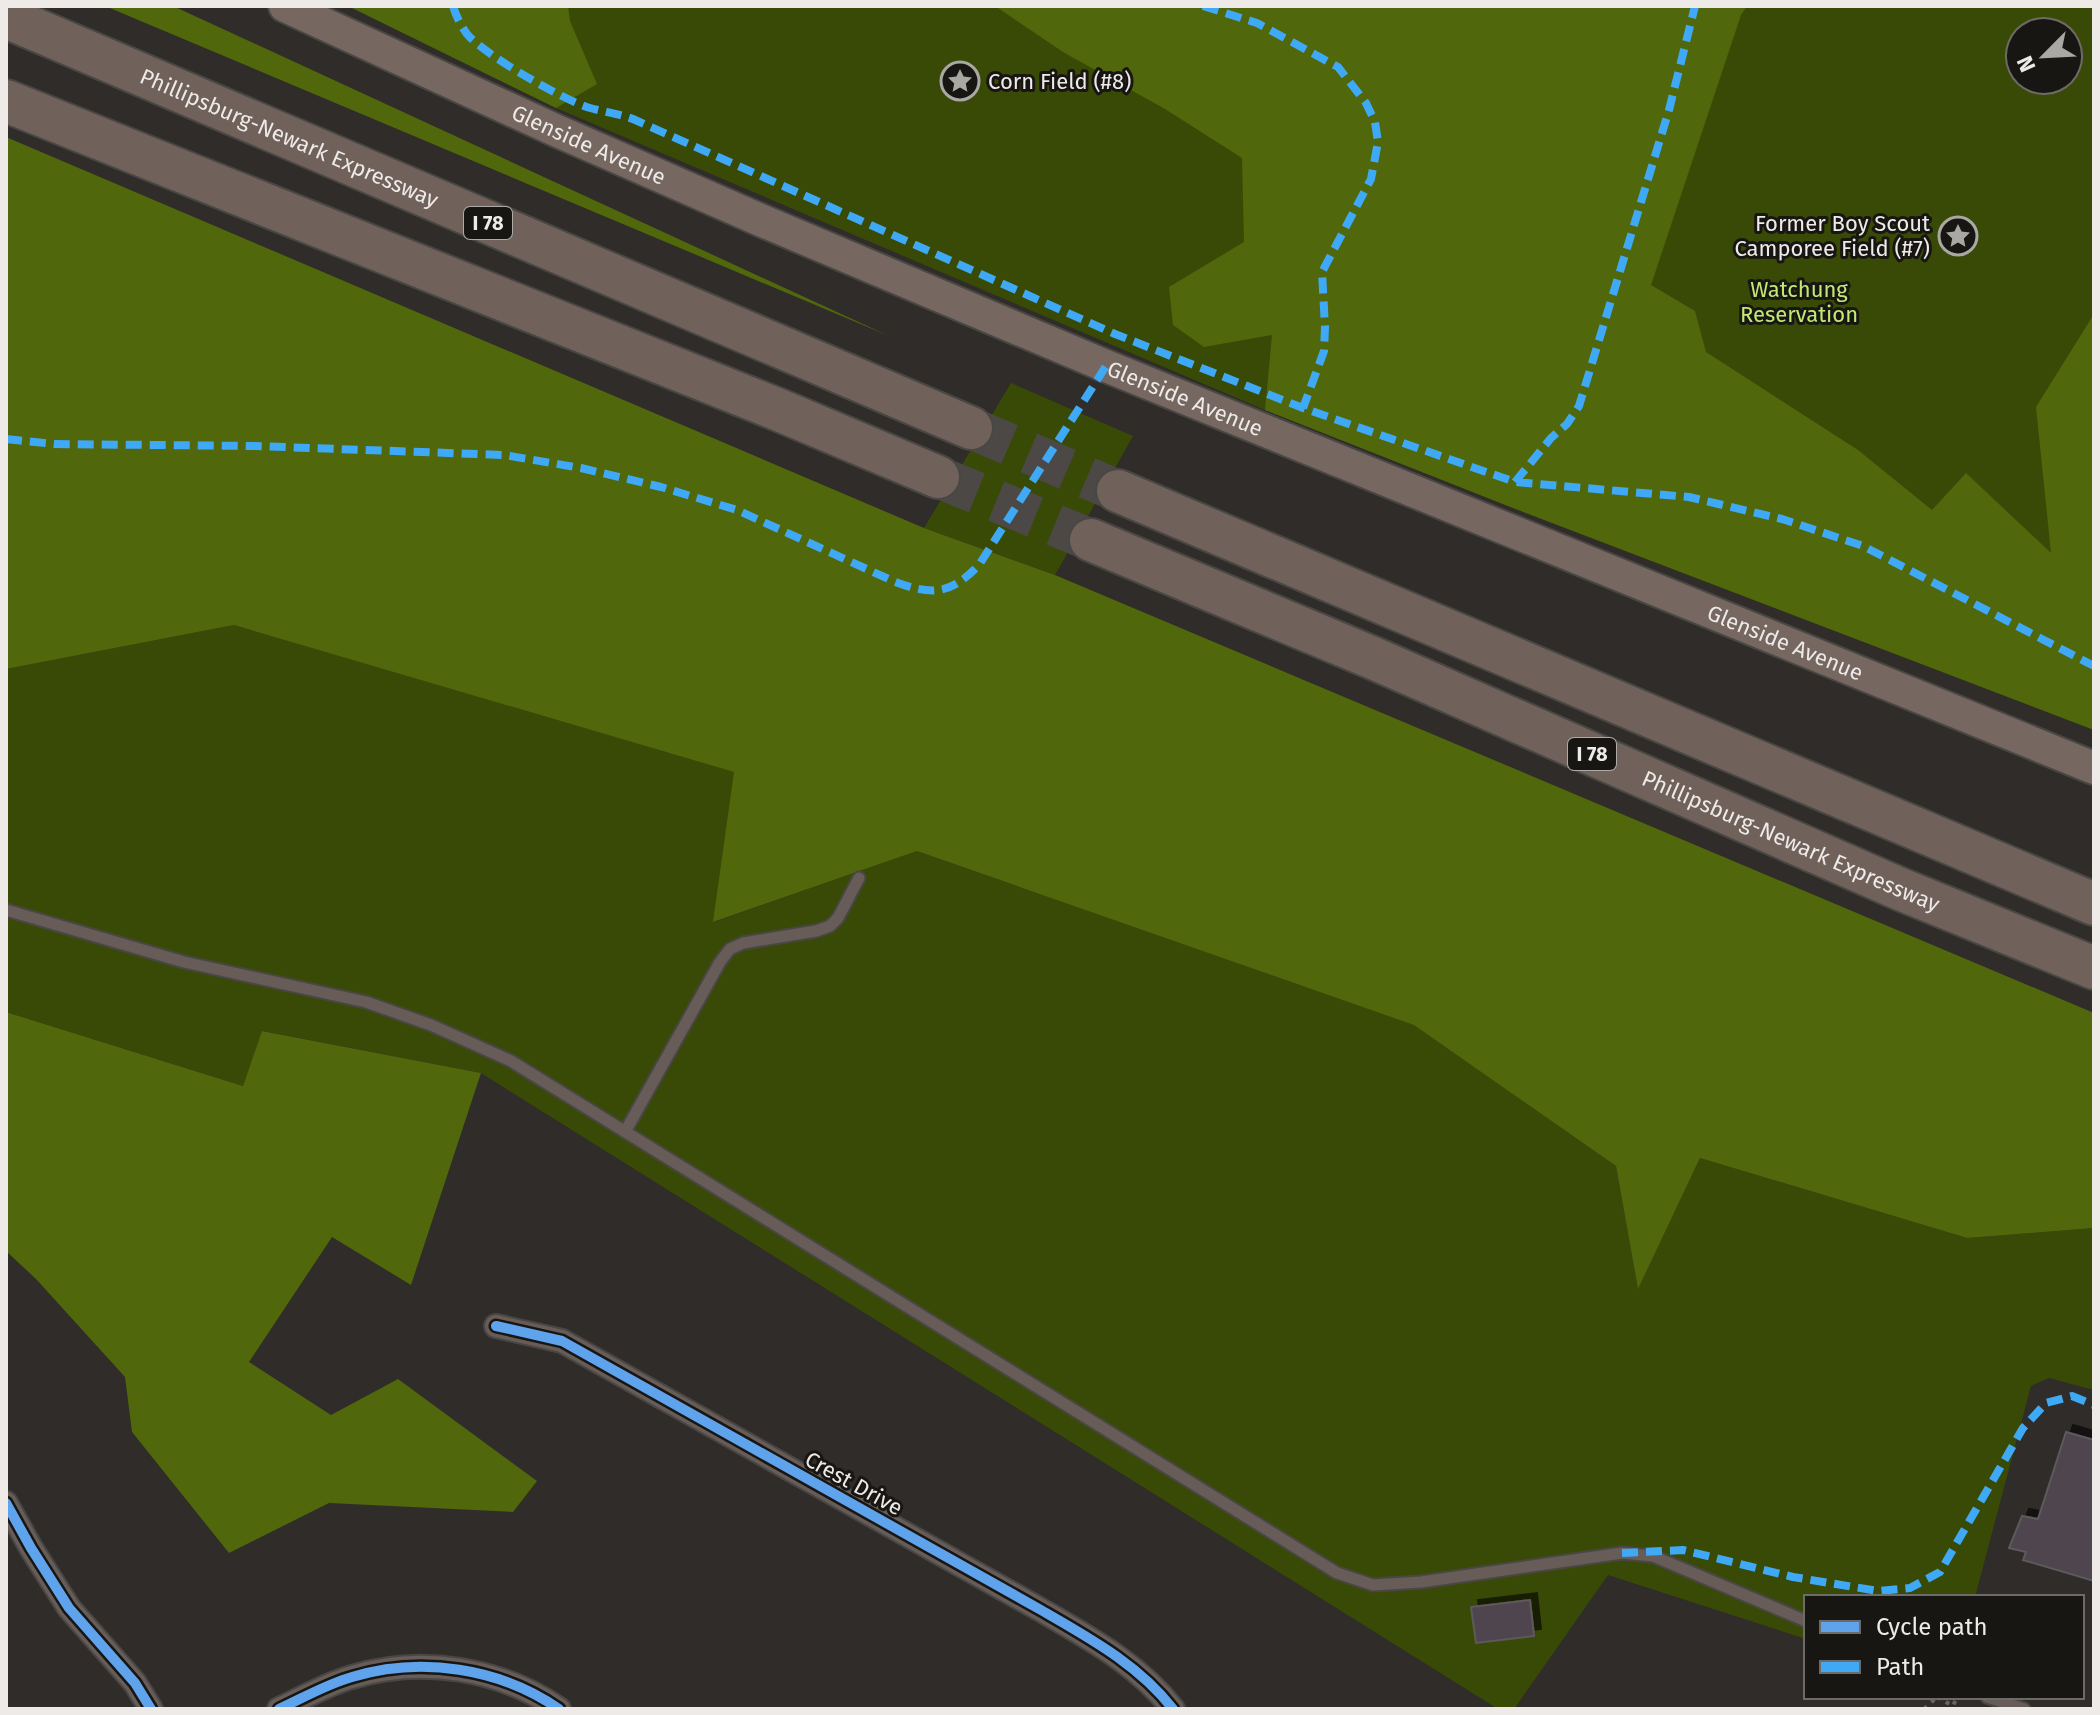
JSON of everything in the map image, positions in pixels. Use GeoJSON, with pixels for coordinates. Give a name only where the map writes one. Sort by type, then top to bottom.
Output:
{"type":"FeatureCollection","features":[{"type":"Feature","properties":{"kind":"highway","name":"Phillipsburg-Newark Expressway"},"geometry":{"type":"LineString","coordinates":[[6,17],[971,428]]}},
{"type":"Feature","properties":{"kind":"highway"},"geometry":{"type":"LineString","coordinates":[[6,101],[779,410],[938,477]]}},
{"type":"Feature","properties":{"kind":"highway"},"geometry":{"type":"LineString","coordinates":[[1118,491],[2094,904]]}},
{"type":"Feature","properties":{"kind":"highway","name":"Phillipsburg-Newark Expressway"},"geometry":{"type":"LineString","coordinates":[[1091,540],[1373,658],[1900,889],[2094,968]]}},
{"type":"Feature","properties":{"kind":"main road","name":"Glenside Avenue"},"geometry":{"type":"LineString","coordinates":[[285,6],[569,136],[1106,366],[2094,768]]}},
{"type":"Feature","properties":{"kind":"street","name":"Crest Drive"},"geometry":{"type":"LineString","coordinates":[[496,1326],[562,1341],[1041,1610],[1115,1654],[1162,1695],[1173,1709]]}},
{"type":"Feature","properties":{"kind":"street"},"geometry":{"type":"LineString","coordinates":[[6,1503],[69,1608],[135,1683],[151,1709]]}},
{"type":"Feature","properties":{"kind":"street"},"geometry":{"type":"LineString","coordinates":[[279,1709],[350,1677],[391,1669],[430,1667],[455,1669],[506,1682],[559,1709]]}},
{"type":"Feature","properties":{"kind":"lane"},"geometry":{"type":"LineString","coordinates":[[625,1132],[730,949],[743,943],[830,926],[838,918],[859,878]]}},
{"type":"Feature","properties":{"kind":"lane"},"geometry":{"type":"LineString","coordinates":[[6,910],[184,962],[366,1002],[431,1025],[511,1061],[1337,1573],[1373,1585],[1421,1582],[1622,1553],[1653,1556],[1804,1620]]}},
{"type":"Feature","properties":{"kind":"lane"},"geometry":{"type":"LineString","coordinates":[[1993,1699],[2024,1709]]}},
{"type":"Feature","properties":{"kind":"path"},"geometry":{"type":"LineString","coordinates":[[1941,1699],[1953,1706],[1956,1699]]}},
{"type":"Feature","properties":{"kind":"green space"},"geometry":{"type":"Polygon","coordinates":[[[105,6],[173,6],[889,336],[105,6]]]}},
{"type":"Feature","properties":{"kind":"green space","name":"Watchung Reservation"},"geometry":{"type":"Polygon","coordinates":[[[348,6],[2094,6],[2094,730],[1265,410],[556,108],[348,6]]]}},
{"type":"Feature","properties":{"kind":"green space"},"geometry":{"type":"Polygon","coordinates":[[[348,6],[568,6],[570,21],[597,84],[556,108],[348,6]]]}},
{"type":"Feature","properties":{"kind":"green space"},"geometry":{"type":"Polygon","coordinates":[[[995,6],[1747,6],[1741,15],[1651,285],[1695,311],[1706,352],[1858,450],[1932,510],[1966,473],[2051,553],[2036,407],[2094,314],[2094,730],[1265,410],[1272,335],[1204,347],[1173,325],[1169,287],[1244,242],[1242,158],[1165,109],[1063,52],[995,6]]]}},
{"type":"Feature","properties":{"kind":"green space"},"geometry":{"type":"Polygon","coordinates":[[[6,137],[924,528],[1055,575],[2094,1013],[2094,1228],[1967,1238],[1700,1158],[1638,1289],[1616,1166],[1414,1025],[917,851],[713,922],[734,772],[234,625],[6,669],[6,137]]]}},
{"type":"Feature","properties":{"kind":"green space"},"geometry":{"type":"Polygon","coordinates":[[[1011,383],[1133,436],[1055,575],[924,528],[1011,383]]]}},
{"type":"Feature","properties":{"kind":"green space"},"geometry":{"type":"Polygon","coordinates":[[[234,625],[735,772],[714,922],[917,851],[1415,1025],[1616,1166],[1638,1288],[1700,1158],[1967,1238],[2094,1228],[2094,1390],[2049,1378],[2031,1386],[1976,1595],[1804,1595],[1804,1638],[1608,1575],[1514,1709],[1498,1709],[481,1073],[263,1031],[243,1086],[6,1012],[6,669],[234,625]]]}},
{"type":"Feature","properties":{"kind":"green space"},"geometry":{"type":"Polygon","coordinates":[[[6,1012],[243,1086],[262,1031],[481,1073],[411,1285],[332,1237],[249,1362],[331,1415],[398,1379],[537,1481],[513,1512],[329,1503],[229,1553],[132,1432],[125,1377],[36,1279],[6,1251],[6,1012]]]}},
{"type":"Feature","properties":{"kind":"building"},"geometry":{"type":"Polygon","coordinates":[[[2066,1432],[2094,1440],[2094,1581],[2023,1560],[2026,1552],[2009,1548],[2022,1516],[2038,1519],[2066,1432]]]}},
{"type":"Feature","properties":{"kind":"building"},"geometry":{"type":"Polygon","coordinates":[[[1530,1600],[1534,1636],[1476,1643],[1471,1607],[1530,1600]]]}},
{"type":"Feature","properties":{"kind":"tunnel"},"geometry":{"type":"LineString","coordinates":[[971,428],[1118,491]]}},
{"type":"Feature","properties":{"kind":"tunnel"},"geometry":{"type":"LineString","coordinates":[[938,477],[1091,540]]}},
{"type":"Feature","properties":{"kind":"marked path"},"geometry":{"type":"LineString","coordinates":[[453,6],[463,28],[476,43],[525,76],[578,104],[633,119],[1115,334],[1303,408],[1515,482],[1689,497],[1782,519],[1863,546],[2094,666]]}},
{"type":"Feature","properties":{"kind":"marked path"},"geometry":{"type":"LineString","coordinates":[[1203,6],[1257,23],[1338,67],[1366,103],[1375,122],[1378,142],[1371,179],[1322,272],[1324,351],[1303,408]]}},
{"type":"Feature","properties":{"kind":"marked path"},"geometry":{"type":"LineString","coordinates":[[1515,482],[1551,438],[1567,424],[1579,406],[1669,110],[1695,6]]}},
{"type":"Feature","properties":{"kind":"marked path"},"geometry":{"type":"LineString","coordinates":[[6,439],[54,444],[255,446],[504,455],[581,468],[661,487],[737,510],[893,581],[919,589],[940,590],[959,582],[979,565],[1106,366]]}},
{"type":"Feature","properties":{"kind":"marked path"},"geometry":{"type":"LineString","coordinates":[[1622,1553],[1683,1550],[1793,1577],[1878,1591],[1910,1588],[1940,1572],[2023,1428],[2046,1403],[2072,1396],[2094,1405]]}},
{"type":"Feature","properties":{"kind":"cycle path"},"geometry":{"type":"LineString","coordinates":[[496,1326],[562,1341],[1041,1610],[1129,1665],[1173,1709]]}},
{"type":"Feature","properties":{"kind":"cycle path"},"geometry":{"type":"LineString","coordinates":[[6,1503],[69,1608],[135,1683],[151,1709]]}},
{"type":"Feature","properties":{"kind":"cycle path"},"geometry":{"type":"LineString","coordinates":[[279,1709],[352,1677],[405,1667],[432,1667],[486,1675],[536,1695],[559,1709]]}},
{"type":"Feature","properties":{"kind":"place","name":"Corn Field (#8)"},"geometry":{"type":"Point","coordinates":[960,81]}},
{"type":"Feature","properties":{"kind":"place","name":"Former Boy Scout Camporee Field (#7)"},"geometry":{"type":"Point","coordinates":[1958,236]}}]}
